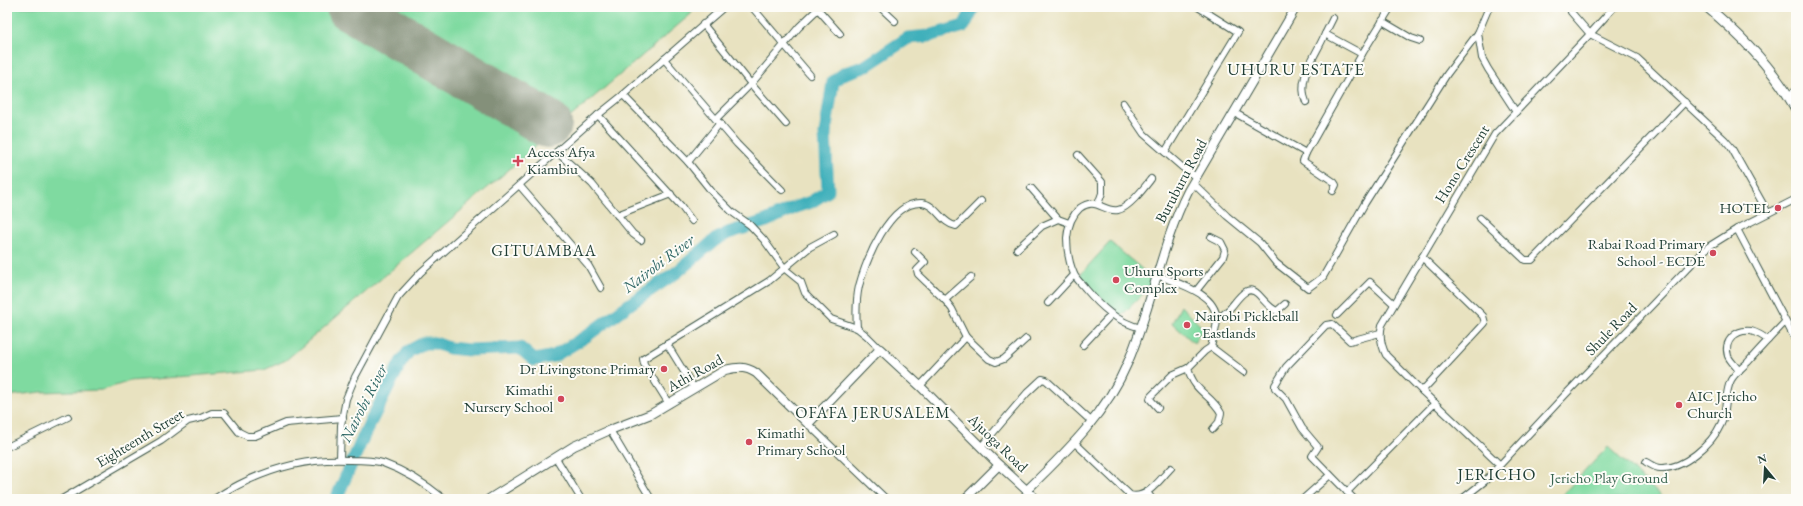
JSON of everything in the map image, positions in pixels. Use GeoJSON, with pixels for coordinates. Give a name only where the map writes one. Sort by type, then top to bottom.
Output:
{"type":"FeatureCollection","features":[{"type":"Feature","properties":{"kind":"main road"},"geometry":{"type":"LineString","coordinates":[[1707,7],[1740,35],[1792,93],[1796,109]]}},
{"type":"Feature","properties":{"kind":"street"},"geometry":{"type":"LineString","coordinates":[[341,459],[343,418],[346,399],[355,378],[398,297],[421,272],[520,186],[598,115],[724,7]]}},
{"type":"Feature","properties":{"kind":"street"},"geometry":{"type":"LineString","coordinates":[[752,7],[810,75]]}},
{"type":"Feature","properties":{"kind":"street"},"geometry":{"type":"LineString","coordinates":[[688,162],[718,121],[818,7],[840,34]]}},
{"type":"Feature","properties":{"kind":"street"},"geometry":{"type":"LineString","coordinates":[[880,7],[894,21]]}},
{"type":"Feature","properties":{"kind":"street"},"geometry":{"type":"LineString","coordinates":[[1166,152],[1238,32],[1198,7]]}},
{"type":"Feature","properties":{"kind":"street","name":"Buruburu Road"},"geometry":{"type":"LineString","coordinates":[[1027,490],[1075,443],[1092,422],[1118,382],[1128,363],[1141,328],[1176,215],[1296,7]]}},
{"type":"Feature","properties":{"kind":"street"},"geometry":{"type":"LineString","coordinates":[[1333,191],[1336,185],[1334,182],[1303,161],[1306,153],[1362,54],[1391,7]]}},
{"type":"Feature","properties":{"kind":"street"},"geometry":{"type":"LineString","coordinates":[[1123,103],[1144,134],[1166,152],[1195,180],[1227,216],[1260,243],[1276,263],[1308,288],[1323,277],[1373,190],[1447,74],[1478,33],[1489,7]]}},
{"type":"Feature","properties":{"kind":"street"},"geometry":{"type":"LineString","coordinates":[[1570,7],[1571,12],[1590,34],[1637,58],[1731,147],[1768,213]]}},
{"type":"Feature","properties":{"kind":"street","name":"Hono Crescent"},"geometry":{"type":"LineString","coordinates":[[1380,333],[1382,325],[1490,140],[1614,7]]}},
{"type":"Feature","properties":{"kind":"street"},"geometry":{"type":"LineString","coordinates":[[1306,102],[1302,94],[1302,84],[1333,18]]}},
{"type":"Feature","properties":{"kind":"street"},"geometry":{"type":"LineString","coordinates":[[1382,21],[1420,42]]}},
{"type":"Feature","properties":{"kind":"street"},"geometry":{"type":"LineString","coordinates":[[703,24],[751,84],[786,124]]}},
{"type":"Feature","properties":{"kind":"street"},"geometry":{"type":"LineString","coordinates":[[1478,33],[1485,64],[1516,112]]}},
{"type":"Feature","properties":{"kind":"street"},"geometry":{"type":"LineString","coordinates":[[1326,34],[1362,54]]}},
{"type":"Feature","properties":{"kind":"street"},"geometry":{"type":"LineString","coordinates":[[664,59],[737,144],[782,190]]}},
{"type":"Feature","properties":{"kind":"street","name":"Ajuoga Road"},"geometry":{"type":"LineString","coordinates":[[623,95],[688,162],[712,192],[732,212],[750,225],[764,240],[785,269],[801,282],[805,293],[831,319],[857,328],[867,336],[920,386],[999,465],[1036,499]]}},
{"type":"Feature","properties":{"kind":"street"},"geometry":{"type":"LineString","coordinates":[[1480,218],[1525,260],[1532,260],[1685,102]]}},
{"type":"Feature","properties":{"kind":"street"},"geometry":{"type":"LineString","coordinates":[[1235,112],[1306,153]]}},
{"type":"Feature","properties":{"kind":"street"},"geometry":{"type":"LineString","coordinates":[[598,115],[671,194],[692,221]]}},
{"type":"Feature","properties":{"kind":"street"},"geometry":{"type":"LineString","coordinates":[[557,152],[592,184],[633,234],[641,240]]}},
{"type":"Feature","properties":{"kind":"street"},"geometry":{"type":"LineString","coordinates":[[1078,155],[1102,182],[1102,193],[1098,204]]}},
{"type":"Feature","properties":{"kind":"street"},"geometry":{"type":"LineString","coordinates":[[1141,328],[1129,325],[1111,315],[1096,301],[1074,275],[1067,244],[1069,223],[1082,207],[1098,204],[1113,210],[1118,210],[1128,204],[1151,179]]}},
{"type":"Feature","properties":{"kind":"street"},"geometry":{"type":"LineString","coordinates":[[520,186],[588,266],[601,288]]}},
{"type":"Feature","properties":{"kind":"street"},"geometry":{"type":"LineString","coordinates":[[1031,188],[1058,218],[1069,223]]}},
{"type":"Feature","properties":{"kind":"street"},"geometry":{"type":"LineString","coordinates":[[617,215],[671,194]]}},
{"type":"Feature","properties":{"kind":"street","name":"Shule Road"},"geometry":{"type":"LineString","coordinates":[[1462,499],[1485,480],[1705,250],[1737,229],[1796,199]]}},
{"type":"Feature","properties":{"kind":"street"},"geometry":{"type":"LineString","coordinates":[[857,328],[857,300],[866,263],[876,241],[893,217],[901,209],[910,204],[923,203],[929,204],[951,224],[956,226],[980,201]]}},
{"type":"Feature","properties":{"kind":"street"},"geometry":{"type":"LineString","coordinates":[[1017,249],[1042,226],[1058,218]]}},
{"type":"Feature","properties":{"kind":"street"},"geometry":{"type":"LineString","coordinates":[[1737,229],[1796,341]]}},
{"type":"Feature","properties":{"kind":"street"},"geometry":{"type":"LineString","coordinates":[[669,404],[643,359],[785,269],[810,247],[834,234]]}},
{"type":"Feature","properties":{"kind":"street"},"geometry":{"type":"LineString","coordinates":[[1196,291],[1219,262],[1225,250],[1221,242],[1211,237]]}},
{"type":"Feature","properties":{"kind":"street"},"geometry":{"type":"LineString","coordinates":[[915,252],[925,262],[918,270],[918,274],[945,300],[952,309],[966,337],[989,359],[996,362],[1004,359],[1026,339]]}},
{"type":"Feature","properties":{"kind":"street"},"geometry":{"type":"LineString","coordinates":[[1422,257],[1484,316],[1485,323],[1422,392]]}},
{"type":"Feature","properties":{"kind":"street"},"geometry":{"type":"LineString","coordinates":[[1048,303],[1074,275]]}},
{"type":"Feature","properties":{"kind":"street"},"geometry":{"type":"LineString","coordinates":[[1157,275],[1196,291],[1213,306],[1217,320],[1211,347],[1188,368],[1177,371],[1172,375],[1151,396],[1150,400],[1158,408]]}},
{"type":"Feature","properties":{"kind":"street"},"geometry":{"type":"LineString","coordinates":[[945,300],[971,277]]}},
{"type":"Feature","properties":{"kind":"street"},"geometry":{"type":"LineString","coordinates":[[1337,315],[1370,282],[1394,304]]}},
{"type":"Feature","properties":{"kind":"street"},"geometry":{"type":"LineString","coordinates":[[1217,320],[1243,293],[1250,290],[1255,291],[1272,309],[1277,311],[1285,304]]}},
{"type":"Feature","properties":{"kind":"street"},"geometry":{"type":"LineString","coordinates":[[1083,345],[1111,315]]}},
{"type":"Feature","properties":{"kind":"street"},"geometry":{"type":"LineString","coordinates":[[1646,462],[1659,468],[1679,465],[1692,457],[1714,435],[1721,424],[1726,410],[1730,382],[1785,322]]}},
{"type":"Feature","properties":{"kind":"street"},"geometry":{"type":"LineString","coordinates":[[1354,499],[1312,456],[1318,447],[1302,428],[1291,406],[1275,385],[1286,367],[1329,324],[1335,327],[1350,341],[1380,333],[1382,348],[1386,355],[1422,392],[1499,464]]}},
{"type":"Feature","properties":{"kind":"street"},"geometry":{"type":"LineString","coordinates":[[1740,371],[1728,358],[1727,345],[1732,337],[1739,332],[1744,331],[1756,333],[1768,340]]}},
{"type":"Feature","properties":{"kind":"street"},"geometry":{"type":"LineString","coordinates":[[920,386],[966,337]]}},
{"type":"Feature","properties":{"kind":"street"},"geometry":{"type":"LineString","coordinates":[[667,344],[694,388]]}},
{"type":"Feature","properties":{"kind":"street"},"geometry":{"type":"LineString","coordinates":[[1211,347],[1244,372]]}},
{"type":"Feature","properties":{"kind":"street"},"geometry":{"type":"LineString","coordinates":[[808,424],[880,349]]}},
{"type":"Feature","properties":{"kind":"street","name":"Athi Road"},"geometry":{"type":"LineString","coordinates":[[489,499],[574,446],[630,423],[669,404],[725,370],[736,367],[747,368],[756,373],[886,499]]}},
{"type":"Feature","properties":{"kind":"street"},"geometry":{"type":"LineString","coordinates":[[1188,368],[1191,379],[1196,388],[1209,398],[1221,414],[1219,422],[1213,429]]}},
{"type":"Feature","properties":{"kind":"street"},"geometry":{"type":"LineString","coordinates":[[981,447],[1027,392],[1042,379],[1046,380],[1092,422]]}},
{"type":"Feature","properties":{"kind":"street"},"geometry":{"type":"LineString","coordinates":[[1347,492],[1435,403]]}},
{"type":"Feature","properties":{"kind":"street","name":"Eighteenth Street"},"geometry":{"type":"LineString","coordinates":[[62,499],[161,441],[188,421],[201,418],[212,413],[224,413],[229,417],[240,432],[247,436],[255,436],[286,423],[343,418]]}},
{"type":"Feature","properties":{"kind":"street"},"geometry":{"type":"LineString","coordinates":[[7,447],[68,417]]}},
{"type":"Feature","properties":{"kind":"street"},"geometry":{"type":"LineString","coordinates":[[610,430],[651,499]]}},
{"type":"Feature","properties":{"kind":"street"},"geometry":{"type":"LineString","coordinates":[[1075,443],[1130,495],[1140,496],[1147,492],[1171,468]]}},
{"type":"Feature","properties":{"kind":"street"},"geometry":{"type":"LineString","coordinates":[[556,458],[581,499]]}},
{"type":"Feature","properties":{"kind":"street"},"geometry":{"type":"LineString","coordinates":[[214,499],[254,476],[278,468],[303,461],[341,459],[382,463],[412,476],[444,499]]}},
{"type":"Feature","properties":{"kind":"street"},"geometry":{"type":"LineString","coordinates":[[965,499],[999,465]]}},
{"type":"Feature","properties":{"kind":"street"},"geometry":{"type":"LineString","coordinates":[[1303,499],[1330,474]]}},
{"type":"Feature","properties":{"kind":"street"},"geometry":{"type":"LineString","coordinates":[[1147,492],[1152,499]]}},
{"type":"Feature","properties":{"kind":"green space"},"geometry":{"type":"Polygon","coordinates":[[[7,7],[694,7],[691,14],[286,360],[264,370],[130,381],[103,390],[41,392],[7,396],[7,7]]]}},
{"type":"Feature","properties":{"kind":"green space","name":"Uhuru Sports Complex"},"geometry":{"type":"Polygon","coordinates":[[[1110,242],[1156,281],[1118,319],[1077,278],[1110,242]]]}},
{"type":"Feature","properties":{"kind":"green space","name":"Nairobi Pickleball - Eastlands"},"geometry":{"type":"Polygon","coordinates":[[[1181,306],[1203,328],[1194,343],[1172,323],[1181,306]]]}},
{"type":"Feature","properties":{"kind":"green space","name":"Jericho Play Ground"},"geometry":{"type":"Polygon","coordinates":[[[1608,447],[1664,499],[1558,499],[1608,447]]]}},
{"type":"Feature","properties":{"kind":"waterway","name":"Nairobi River"},"geometry":{"type":"LineString","coordinates":[[336,499],[365,433],[401,362],[409,351],[424,343],[435,343],[449,348],[469,350],[520,348],[534,360],[554,356],[585,337],[677,272],[715,240],[728,233],[766,221],[796,207],[811,202],[828,191],[825,134],[833,82],[845,73],[864,67],[908,38],[929,36],[964,26],[974,7]]}},
{"type":"Feature","properties":{"kind":"runway"},"geometry":{"type":"LineString","coordinates":[[350,7],[548,124]]}},
{"type":"Feature","properties":{"kind":"place","name":"Access Afya Kiambiu"},"geometry":{"type":"Point","coordinates":[518,161]}},
{"type":"Feature","properties":{"kind":"place","name":"HOTEL"},"geometry":{"type":"Point","coordinates":[1778,208]}},
{"type":"Feature","properties":{"kind":"place","name":"Rabai Road Primary School - ECDE"},"geometry":{"type":"Point","coordinates":[1713,253]}},
{"type":"Feature","properties":{"kind":"place","name":"Uhuru Sports Complex"},"geometry":{"type":"Point","coordinates":[1116,280]}},
{"type":"Feature","properties":{"kind":"place","name":"Nairobi Pickleball - Eastlands"},"geometry":{"type":"Point","coordinates":[1187,325]}},
{"type":"Feature","properties":{"kind":"place","name":"Dr Livingstone Primary"},"geometry":{"type":"Point","coordinates":[664,369]}},
{"type":"Feature","properties":{"kind":"place","name":"Kimathi Nursery School"},"geometry":{"type":"Point","coordinates":[561,399]}},
{"type":"Feature","properties":{"kind":"place","name":"AIC Jericho Church"},"geometry":{"type":"Point","coordinates":[1679,405]}},
{"type":"Feature","properties":{"kind":"place","name":"Kimathi Primary School"},"geometry":{"type":"Point","coordinates":[749,442]}},
{"type":"Feature","properties":{"kind":"district","name":"UHURU ESTATE"},"geometry":{"type":"Point","coordinates":[1296,69]}},
{"type":"Feature","properties":{"kind":"district","name":"GITUAMBAA"},"geometry":{"type":"Point","coordinates":[544,250]}},
{"type":"Feature","properties":{"kind":"district","name":"OFAFA JERUSALEM"},"geometry":{"type":"Point","coordinates":[873,412]}},
{"type":"Feature","properties":{"kind":"district","name":"JERICHO"},"geometry":{"type":"Point","coordinates":[1497,474]}}]}
